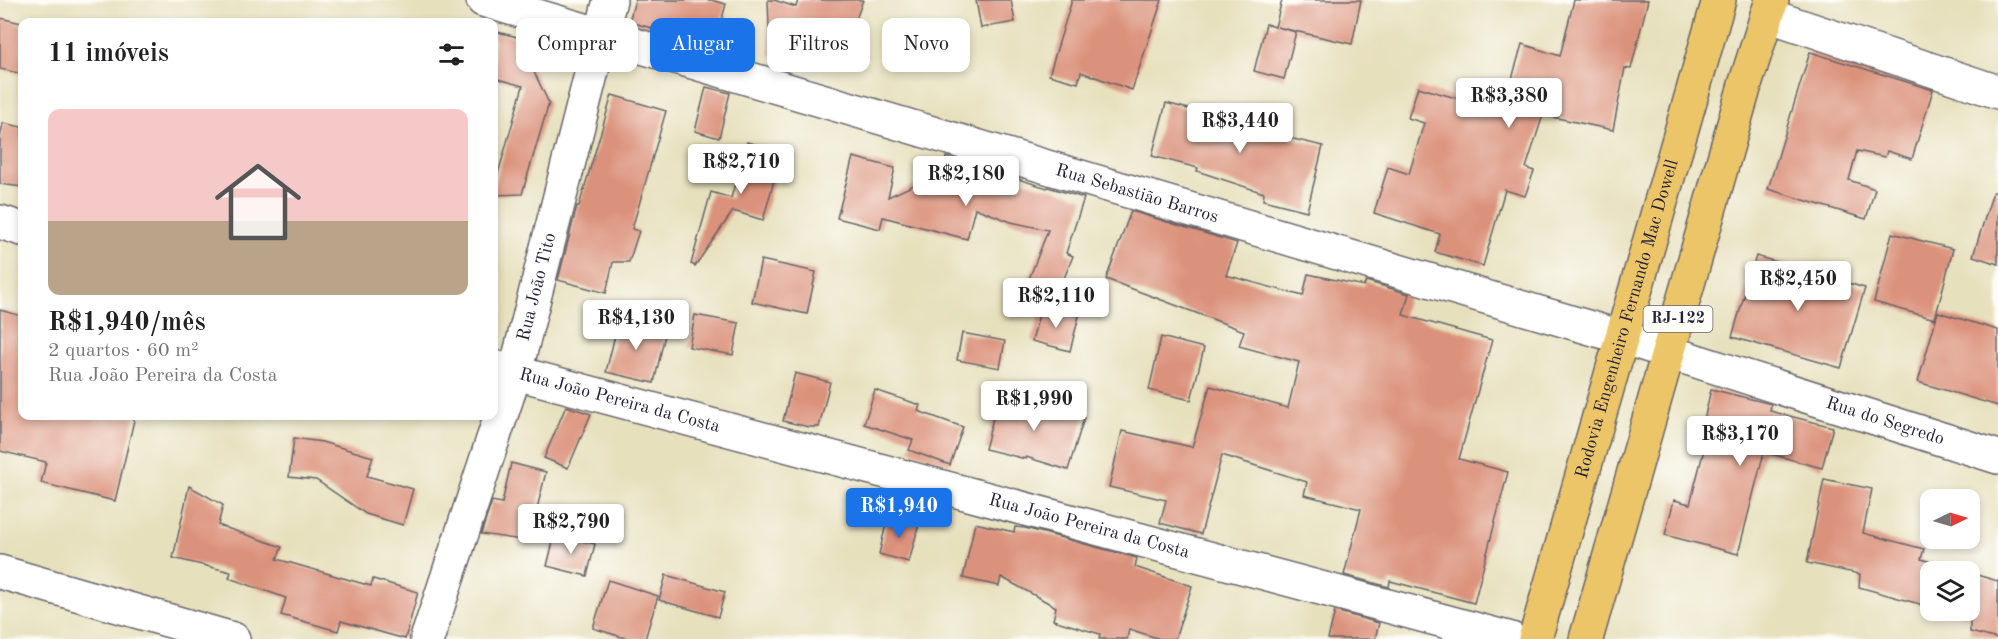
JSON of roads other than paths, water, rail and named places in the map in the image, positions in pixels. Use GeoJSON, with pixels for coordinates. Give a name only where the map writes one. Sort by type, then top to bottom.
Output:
{"type":"FeatureCollection","features":[{"type":"Feature","properties":{"kind":"main road","name":"Rodovia Engenheiro Fernando Mac Dowell"},"geometry":{"type":"LineString","coordinates":[[1535,639],[1719,0]]}},
{"type":"Feature","properties":{"kind":"main road","name":"RJ-122"},"geometry":{"type":"LineString","coordinates":[[1586,639],[1745,85],[1770,7]]}},
{"type":"Feature","properties":{"kind":"street","name":"Rua Sebastião Barros"},"geometry":{"type":"LineString","coordinates":[[483,0],[545,18]]}},
{"type":"Feature","properties":{"kind":"street","name":"Rua João Tito"},"geometry":{"type":"LineString","coordinates":[[604,18],[609,0]]}},
{"type":"Feature","properties":{"kind":"street"},"geometry":{"type":"LineString","coordinates":[[1770,7],[1998,92]]}},
{"type":"Feature","properties":{"kind":"street","name":"Rua Sebastião Barros"},"geometry":{"type":"LineString","coordinates":[[638,45],[1669,352]]}},
{"type":"Feature","properties":{"kind":"street","name":"Rua João Tito"},"geometry":{"type":"LineString","coordinates":[[498,391],[589,72]]}},
{"type":"Feature","properties":{"kind":"street"},"geometry":{"type":"LineString","coordinates":[[0,222],[18,228]]}},
{"type":"Feature","properties":{"kind":"street","name":"Rua do Segredo"},"geometry":{"type":"LineString","coordinates":[[1669,352],[1998,457]]}},
{"type":"Feature","properties":{"kind":"street","name":"Rua João Pereira da Costa"},"geometry":{"type":"LineString","coordinates":[[504,370],[1511,639]]}},
{"type":"Feature","properties":{"kind":"street","name":"Rua João Tito"},"geometry":{"type":"LineString","coordinates":[[426,639],[490,420]]}},
{"type":"Feature","properties":{"kind":"street"},"geometry":{"type":"LineString","coordinates":[[0,572],[233,639]]}}]}
